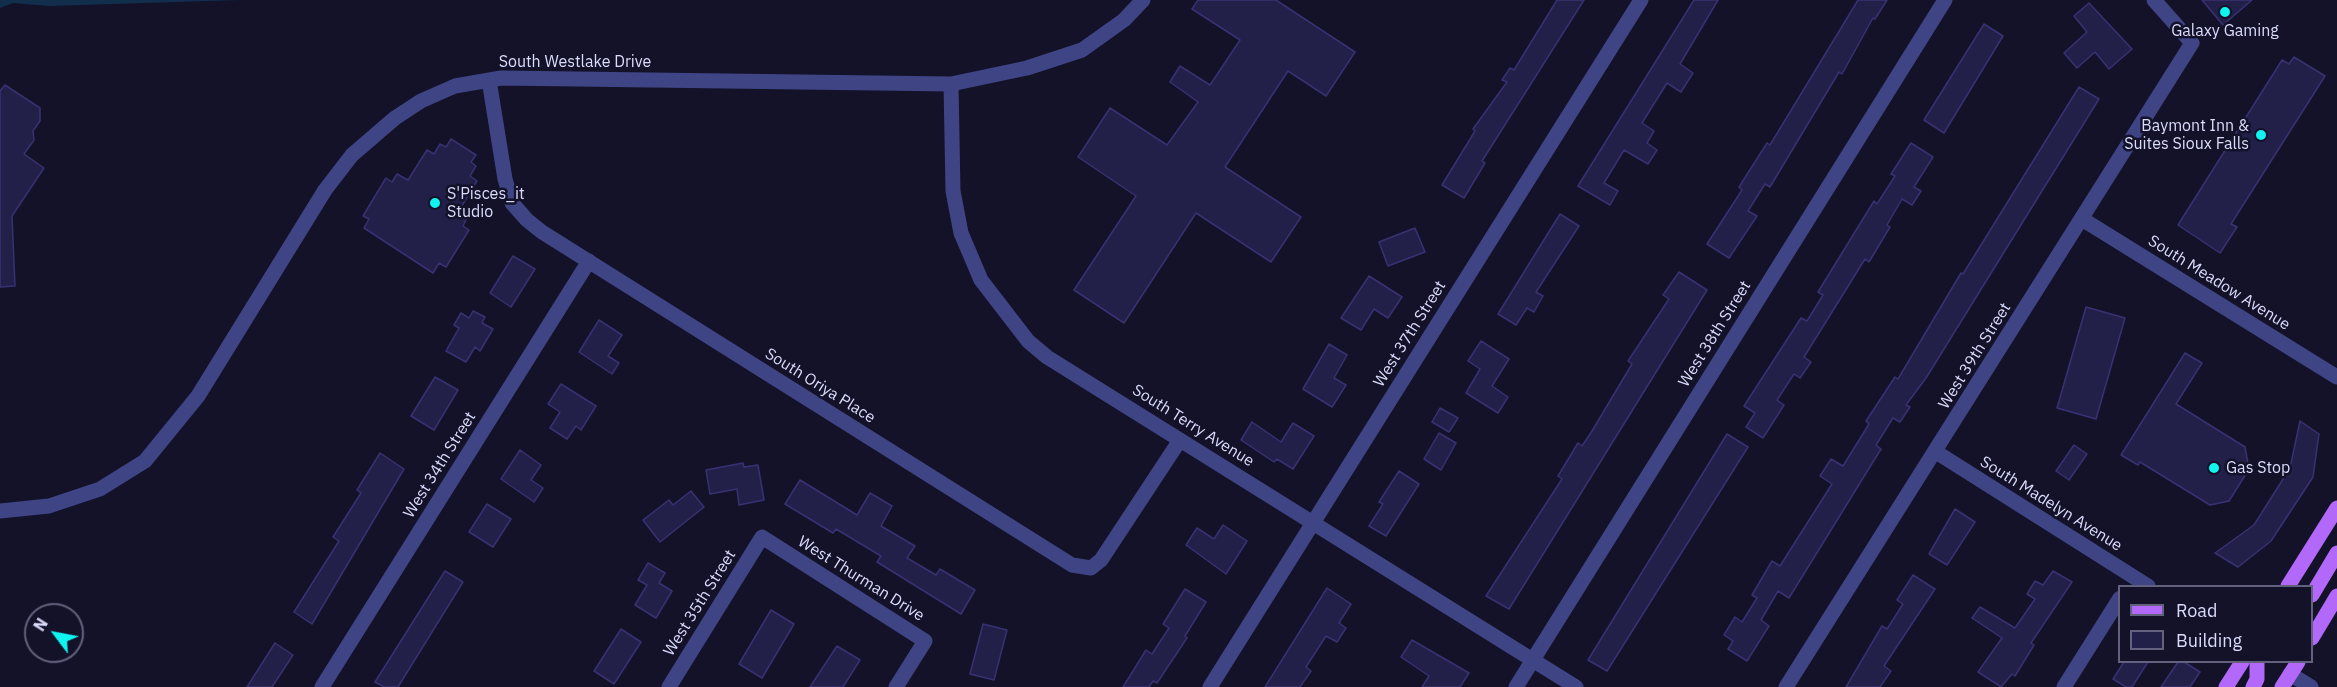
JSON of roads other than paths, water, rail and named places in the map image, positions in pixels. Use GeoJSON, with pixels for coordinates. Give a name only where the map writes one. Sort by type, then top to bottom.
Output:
{"type":"FeatureCollection","features":[{"type":"Feature","properties":{"kind":"main road"},"geometry":{"type":"LineString","coordinates":[[2289,585],[2337,508]]}},
{"type":"Feature","properties":{"kind":"main road"},"geometry":{"type":"LineString","coordinates":[[2313,593],[2337,553]]}},
{"type":"Feature","properties":{"kind":"main road"},"geometry":{"type":"LineString","coordinates":[[2313,637],[2337,596]]}},
{"type":"Feature","properties":{"kind":"main road"},"geometry":{"type":"LineString","coordinates":[[2226,687],[2241,663]]}},
{"type":"Feature","properties":{"kind":"main road"},"geometry":{"type":"LineString","coordinates":[[2253,687],[2257,680],[2257,663]]}},
{"type":"Feature","properties":{"kind":"street","name":"South Westlake Drive"},"geometry":{"type":"LineString","coordinates":[[0,511],[49,506],[100,489],[145,461],[198,396],[325,190],[352,155],[395,118],[421,101],[455,86],[489,80],[951,84],[1028,68],[1082,50],[1124,20],[1143,0]]}},
{"type":"Feature","properties":{"kind":"street","name":"West 37th Street"},"geometry":{"type":"LineString","coordinates":[[1210,687],[1641,0]]}},
{"type":"Feature","properties":{"kind":"street","name":"West 38th Street"},"geometry":{"type":"LineString","coordinates":[[1516,687],[1945,0]]}},
{"type":"Feature","properties":{"kind":"street","name":"West 39th Street"},"geometry":{"type":"LineString","coordinates":[[1786,687],[2192,43],[2154,0]]}},
{"type":"Feature","properties":{"kind":"street","name":"South Oriya Place"},"geometry":{"type":"LineString","coordinates":[[489,80],[505,179],[512,203],[542,232],[1078,567],[1091,568],[1101,560],[1180,440]]}},
{"type":"Feature","properties":{"kind":"street","name":"South Terry Avenue"},"geometry":{"type":"LineString","coordinates":[[951,84],[953,191],[961,233],[981,280],[1028,341],[1047,357],[1314,521],[1576,687]]}},
{"type":"Feature","properties":{"kind":"street","name":"South Meadow Avenue"},"geometry":{"type":"LineString","coordinates":[[2082,219],[2337,377]]}},
{"type":"Feature","properties":{"kind":"street","name":"West 34th Street"},"geometry":{"type":"LineString","coordinates":[[322,687],[589,261]]}},
{"type":"Feature","properties":{"kind":"street","name":"South Madelyn Avenue"},"geometry":{"type":"LineString","coordinates":[[1936,452],[2130,582]]}},
{"type":"Feature","properties":{"kind":"street","name":"West 35th Street"},"geometry":{"type":"LineString","coordinates":[[669,687],[762,537]]}},
{"type":"Feature","properties":{"kind":"street","name":"West Thurman Drive"},"geometry":{"type":"LineString","coordinates":[[762,537],[925,641],[896,687]]}},
{"type":"Feature","properties":{"kind":"street"},"geometry":{"type":"LineString","coordinates":[[2064,687],[2118,601]]}},
{"type":"Feature","properties":{"kind":"street"},"geometry":{"type":"LineString","coordinates":[[2289,671],[2311,687]]}},
{"type":"Feature","properties":{"kind":"water"},"geometry":{"type":"Polygon","coordinates":[[[0,0],[240,0],[49,6],[13,3],[0,8],[0,0]]]}},
{"type":"Feature","properties":{"kind":"place","name":"Galaxy Gaming"},"geometry":{"type":"Point","coordinates":[2225,12]}},
{"type":"Feature","properties":{"kind":"place","name":"Baymont Inn & Suites Sioux Falls"},"geometry":{"type":"Point","coordinates":[2261,135]}},
{"type":"Feature","properties":{"kind":"place","name":"S'Pisces_it Studio"},"geometry":{"type":"Point","coordinates":[435,203]}},
{"type":"Feature","properties":{"kind":"place","name":"Gas Stop"},"geometry":{"type":"Point","coordinates":[2214,468]}}]}
